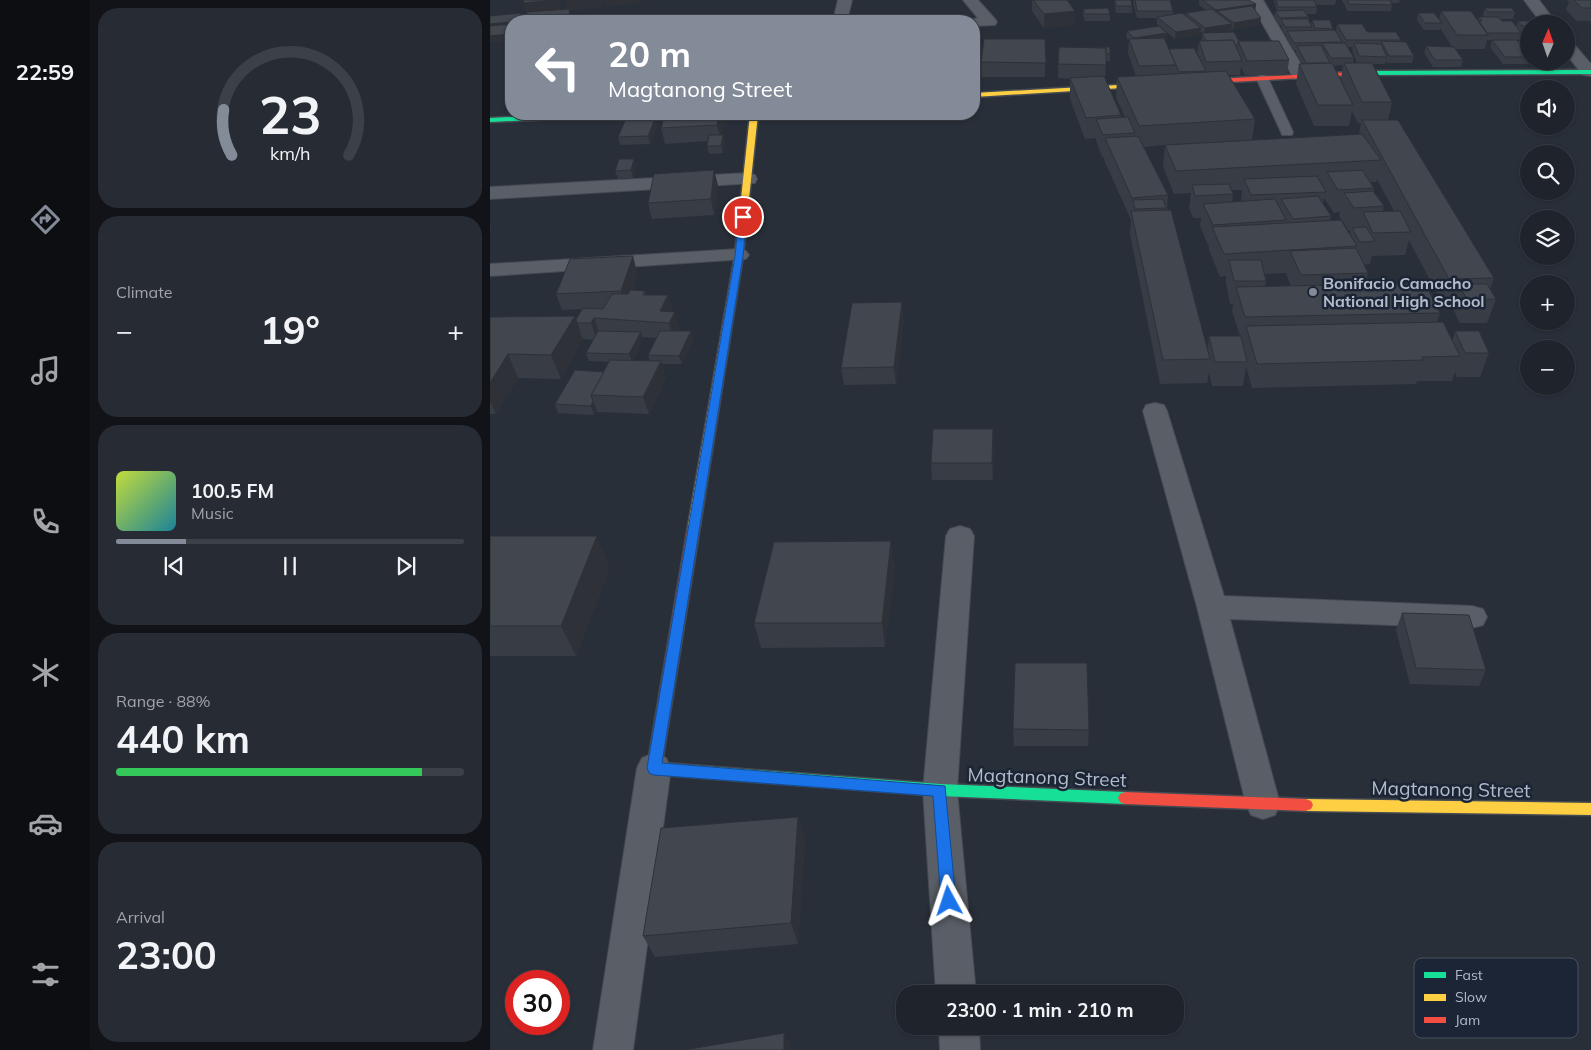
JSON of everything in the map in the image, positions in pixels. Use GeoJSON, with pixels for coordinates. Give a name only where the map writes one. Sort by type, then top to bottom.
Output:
{"type":"FeatureCollection","features":[{"type":"Feature","properties":{"kind":"street"},"geometry":{"type":"LineString","coordinates":[[841,15],[845,0]]}},
{"type":"Feature","properties":{"kind":"street"},"geometry":{"type":"LineString","coordinates":[[970,0],[990,22],[980,22]]}},
{"type":"Feature","properties":{"kind":"street"},"geometry":{"type":"LineString","coordinates":[[1256,0],[1300,76]]}},
{"type":"Feature","properties":{"kind":"street"},"geometry":{"type":"LineString","coordinates":[[1531,0],[1543,15]]}},
{"type":"Feature","properties":{"kind":"street"},"geometry":{"type":"LineString","coordinates":[[1575,54],[1590,72]]}},
{"type":"Feature","properties":{"kind":"street"},"geometry":{"type":"LineString","coordinates":[[1182,83],[1360,73],[1590,72]]}},
{"type":"Feature","properties":{"kind":"street"},"geometry":{"type":"LineString","coordinates":[[980,95],[1162,84]]}},
{"type":"Feature","properties":{"kind":"street"},"geometry":{"type":"LineString","coordinates":[[490,120],[505,119]]}},
{"type":"Feature","properties":{"kind":"street"},"geometry":{"type":"LineString","coordinates":[[612,1050],[654,768],[739,256],[753,120]]}},
{"type":"Feature","properties":{"kind":"street"},"geometry":{"type":"LineString","coordinates":[[490,193],[748,179]]}},
{"type":"Feature","properties":{"kind":"street"},"geometry":{"type":"LineString","coordinates":[[490,271],[739,256]]}},
{"type":"Feature","properties":{"kind":"street"},"geometry":{"type":"LineString","coordinates":[[1155,411],[1212,607],[1263,804]]}},
{"type":"Feature","properties":{"kind":"street"},"geometry":{"type":"LineString","coordinates":[[955,985],[940,790],[960,536]]}},
{"type":"Feature","properties":{"kind":"street"},"geometry":{"type":"LineString","coordinates":[[1212,607],[1472,618]]}},
{"type":"Feature","properties":{"kind":"street","name":"Magtanong Street"},"geometry":{"type":"LineString","coordinates":[[654,768],[940,790],[1263,804],[1591,809]]}},
{"type":"Feature","properties":{"kind":"street"},"geometry":{"type":"LineString","coordinates":[[959,1035],[960,1050]]}},
{"type":"Feature","properties":{"kind":"lane"},"geometry":{"type":"LineString","coordinates":[[1262,78],[1286,132]]}},
{"type":"Feature","properties":{"kind":"building"},"geometry":{"type":"Polygon","coordinates":[[[524,0],[556,0],[523,3],[524,0]]]}},
{"type":"Feature","properties":{"kind":"building"},"geometry":{"type":"Polygon","coordinates":[[[1033,0],[1067,0],[1075,11],[1044,14],[1033,0]]]}},
{"type":"Feature","properties":{"kind":"building"},"geometry":{"type":"Polygon","coordinates":[[[1115,0],[1131,0],[1132,6],[1116,6],[1115,0]]]}},
{"type":"Feature","properties":{"kind":"building"},"geometry":{"type":"Polygon","coordinates":[[[1135,0],[1170,0],[1173,11],[1137,11],[1135,0]]]}},
{"type":"Feature","properties":{"kind":"building"},"geometry":{"type":"Polygon","coordinates":[[[1202,0],[1248,0],[1256,4],[1216,10],[1202,0]]]}},
{"type":"Feature","properties":{"kind":"building"},"geometry":{"type":"Polygon","coordinates":[[[1276,0],[1314,0],[1317,7],[1278,7],[1276,0]]]}},
{"type":"Feature","properties":{"kind":"building"},"geometry":{"type":"Polygon","coordinates":[[[1347,0],[1390,0],[1392,5],[1349,4],[1347,0]]]}},
{"type":"Feature","properties":{"kind":"building"},"geometry":{"type":"Polygon","coordinates":[[[1574,0],[1591,0],[1591,8],[1582,8],[1574,0]]]}},
{"type":"Feature","properties":{"kind":"building"},"geometry":{"type":"Polygon","coordinates":[[[1252,6],[1261,18],[1234,23],[1217,11],[1252,6]]]}},
{"type":"Feature","properties":{"kind":"building"},"geometry":{"type":"Polygon","coordinates":[[[1108,8],[1110,14],[1085,14],[1083,9],[1108,8]]]}},
{"type":"Feature","properties":{"kind":"building"},"geometry":{"type":"Polygon","coordinates":[[[1485,8],[1511,8],[1515,12],[1488,12],[1485,8]]]}},
{"type":"Feature","properties":{"kind":"building"},"geometry":{"type":"Polygon","coordinates":[[[570,9],[569,15],[526,15],[527,12],[570,9]]]}},
{"type":"Feature","properties":{"kind":"building"},"geometry":{"type":"Polygon","coordinates":[[[1212,9],[1232,24],[1205,28],[1186,13],[1212,9]]]}},
{"type":"Feature","properties":{"kind":"building"},"geometry":{"type":"Polygon","coordinates":[[[1303,10],[1309,17],[1280,18],[1275,11],[1303,10]]]}},
{"type":"Feature","properties":{"kind":"building"},"geometry":{"type":"Polygon","coordinates":[[[1441,11],[1471,11],[1488,35],[1457,35],[1441,11]]]}},
{"type":"Feature","properties":{"kind":"building"},"geometry":{"type":"Polygon","coordinates":[[[521,13],[521,15],[505,15],[505,23],[490,24],[490,16],[521,13]]]}},
{"type":"Feature","properties":{"kind":"building"},"geometry":{"type":"Polygon","coordinates":[[[1182,13],[1201,28],[1176,32],[1157,17],[1182,13]]]}},
{"type":"Feature","properties":{"kind":"building"},"geometry":{"type":"Polygon","coordinates":[[[1418,13],[1434,13],[1442,23],[1425,23],[1418,13]]]}},
{"type":"Feature","properties":{"kind":"building"},"geometry":{"type":"Polygon","coordinates":[[[1479,17],[1498,17],[1502,21],[1512,21],[1520,33],[1487,33],[1479,21],[1482,21],[1479,17]]]}},
{"type":"Feature","properties":{"kind":"building"},"geometry":{"type":"Polygon","coordinates":[[[1281,19],[1308,19],[1312,27],[1285,27],[1281,19]]]}},
{"type":"Feature","properties":{"kind":"building"},"geometry":{"type":"Polygon","coordinates":[[[1312,20],[1330,20],[1333,29],[1315,28],[1312,20]]]}},
{"type":"Feature","properties":{"kind":"building"},"geometry":{"type":"Polygon","coordinates":[[[1337,24],[1362,24],[1367,32],[1396,32],[1401,40],[1346,40],[1337,24]]]}},
{"type":"Feature","properties":{"kind":"building"},"geometry":{"type":"Polygon","coordinates":[[[505,25],[505,35],[490,36],[490,26],[505,25]]]}},
{"type":"Feature","properties":{"kind":"building"},"geometry":{"type":"Polygon","coordinates":[[[1159,26],[1167,33],[1134,38],[1127,31],[1159,26]]]}},
{"type":"Feature","properties":{"kind":"building"},"geometry":{"type":"Polygon","coordinates":[[[1335,30],[1342,42],[1294,43],[1287,31],[1335,30]]]}},
{"type":"Feature","properties":{"kind":"building"},"geometry":{"type":"Polygon","coordinates":[[[1234,32],[1239,41],[1238,45],[1235,45],[1233,40],[1206,41],[1202,33],[1234,32]]]}},
{"type":"Feature","properties":{"kind":"building"},"geometry":{"type":"Polygon","coordinates":[[[1164,38],[1176,65],[1139,66],[1129,39],[1164,38]]]}},
{"type":"Feature","properties":{"kind":"building"},"geometry":{"type":"Polygon","coordinates":[[[984,39],[1045,39],[1046,63],[981,62],[984,39]]]}},
{"type":"Feature","properties":{"kind":"building"},"geometry":{"type":"Polygon","coordinates":[[[1233,40],[1242,61],[1206,62],[1199,41],[1233,40]]]}},
{"type":"Feature","properties":{"kind":"building"},"geometry":{"type":"Polygon","coordinates":[[[1492,40],[1517,40],[1520,44],[1520,57],[1505,57],[1492,40]]]}},
{"type":"Feature","properties":{"kind":"building"},"geometry":{"type":"Polygon","coordinates":[[[1238,41],[1279,41],[1289,60],[1247,61],[1238,41]]]}},
{"type":"Feature","properties":{"kind":"building"},"geometry":{"type":"Polygon","coordinates":[[[1381,41],[1406,42],[1414,56],[1389,56],[1381,41]]]}},
{"type":"Feature","properties":{"kind":"building"},"geometry":{"type":"Polygon","coordinates":[[[1322,43],[1345,43],[1354,58],[1331,58],[1322,43]]]}},
{"type":"Feature","properties":{"kind":"building"},"geometry":{"type":"Polygon","coordinates":[[[1354,43],[1381,44],[1387,57],[1359,56],[1354,43]]]}},
{"type":"Feature","properties":{"kind":"building"},"geometry":{"type":"Polygon","coordinates":[[[1321,45],[1330,63],[1306,63],[1297,46],[1321,45]]]}},
{"type":"Feature","properties":{"kind":"building"},"geometry":{"type":"Polygon","coordinates":[[[1426,46],[1454,47],[1463,60],[1435,60],[1426,46]]]}},
{"type":"Feature","properties":{"kind":"building"},"geometry":{"type":"Polygon","coordinates":[[[1059,47],[1106,48],[1106,65],[1058,64],[1059,47]]]}},
{"type":"Feature","properties":{"kind":"building"},"geometry":{"type":"Polygon","coordinates":[[[1084,47],[1110,47],[1110,54],[1106,53],[1106,48],[1084,47]]]}},
{"type":"Feature","properties":{"kind":"building"},"geometry":{"type":"Polygon","coordinates":[[[1194,48],[1206,71],[1179,72],[1169,49],[1194,48]]]}},
{"type":"Feature","properties":{"kind":"building"},"geometry":{"type":"Polygon","coordinates":[[[1332,63],[1353,105],[1318,105],[1299,64],[1332,63]]]}},
{"type":"Feature","properties":{"kind":"building"},"geometry":{"type":"Polygon","coordinates":[[[1344,63],[1372,63],[1392,102],[1362,102],[1344,63]]]}},
{"type":"Feature","properties":{"kind":"building"},"geometry":{"type":"Polygon","coordinates":[[[1226,71],[1255,119],[1139,126],[1117,77],[1226,71]]]}},
{"type":"Feature","properties":{"kind":"building"},"geometry":{"type":"Polygon","coordinates":[[[1104,76],[1121,115],[1086,118],[1070,78],[1104,76]]]}},
{"type":"Feature","properties":{"kind":"building"},"geometry":{"type":"Polygon","coordinates":[[[1128,117],[1135,133],[1103,135],[1096,119],[1128,117]]]}},
{"type":"Feature","properties":{"kind":"building"},"geometry":{"type":"Polygon","coordinates":[[[625,120],[655,120],[648,136],[618,137],[625,120]]]}},
{"type":"Feature","properties":{"kind":"building"},"geometry":{"type":"Polygon","coordinates":[[[663,120],[718,120],[717,125],[661,128],[663,120]]]}},
{"type":"Feature","properties":{"kind":"building"},"geometry":{"type":"Polygon","coordinates":[[[1362,120],[1398,120],[1494,278],[1449,279],[1362,120]]]}},
{"type":"Feature","properties":{"kind":"building"},"geometry":{"type":"Polygon","coordinates":[[[1362,134],[1381,160],[1176,171],[1165,145],[1362,134]]]}},
{"type":"Feature","properties":{"kind":"building"},"geometry":{"type":"Polygon","coordinates":[[[709,135],[723,135],[721,146],[707,146],[709,135]]]}},
{"type":"Feature","properties":{"kind":"building"},"geometry":{"type":"Polygon","coordinates":[[[1138,136],[1168,195],[1132,198],[1105,138],[1138,136]]]}},
{"type":"Feature","properties":{"kind":"building"},"geometry":{"type":"Polygon","coordinates":[[[619,159],[634,159],[631,170],[615,171],[619,159]]]}},
{"type":"Feature","properties":{"kind":"building"},"geometry":{"type":"Polygon","coordinates":[[[714,170],[711,199],[648,203],[654,174],[714,170]]]}},
{"type":"Feature","properties":{"kind":"building"},"geometry":{"type":"Polygon","coordinates":[[[1362,170],[1374,188],[1338,190],[1327,172],[1362,170]]]}},
{"type":"Feature","properties":{"kind":"building"},"geometry":{"type":"Polygon","coordinates":[[[1317,176],[1326,192],[1251,195],[1244,179],[1317,176]]]}},
{"type":"Feature","properties":{"kind":"building"},"geometry":{"type":"Polygon","coordinates":[[[1229,184],[1233,194],[1195,196],[1192,185],[1229,184]]]}},
{"type":"Feature","properties":{"kind":"building"},"geometry":{"type":"Polygon","coordinates":[[[1373,191],[1384,206],[1354,208],[1344,193],[1373,191]]]}},
{"type":"Feature","properties":{"kind":"building"},"geometry":{"type":"Polygon","coordinates":[[[1318,196],[1331,216],[1293,219],[1281,199],[1318,196]]]}},
{"type":"Feature","properties":{"kind":"building"},"geometry":{"type":"Polygon","coordinates":[[[1163,199],[1166,208],[1135,209],[1133,200],[1163,199]]]}},
{"type":"Feature","properties":{"kind":"building"},"geometry":{"type":"Polygon","coordinates":[[[1275,199],[1286,220],[1213,225],[1203,204],[1275,199]]]}},
{"type":"Feature","properties":{"kind":"building"},"geometry":{"type":"Polygon","coordinates":[[[1171,210],[1210,359],[1163,360],[1131,211],[1171,210]]]}},
{"type":"Feature","properties":{"kind":"building"},"geometry":{"type":"Polygon","coordinates":[[[1400,211],[1411,232],[1373,233],[1363,212],[1400,211]]]}},
{"type":"Feature","properties":{"kind":"building"},"geometry":{"type":"Polygon","coordinates":[[[1341,220],[1357,246],[1224,254],[1212,227],[1341,220]]]}},
{"type":"Feature","properties":{"kind":"building"},"geometry":{"type":"Polygon","coordinates":[[[1366,227],[1375,241],[1360,242],[1352,228],[1366,227]]]}},
{"type":"Feature","properties":{"kind":"building"},"geometry":{"type":"Polygon","coordinates":[[[1356,248],[1368,273],[1301,275],[1290,251],[1356,248]]]}},
{"type":"Feature","properties":{"kind":"building"},"geometry":{"type":"Polygon","coordinates":[[[633,256],[621,291],[556,294],[570,259],[633,256]]]}},
{"type":"Feature","properties":{"kind":"building"},"geometry":{"type":"Polygon","coordinates":[[[1229,260],[1261,260],[1266,281],[1234,281],[1229,260]]]}},
{"type":"Feature","properties":{"kind":"building"},"geometry":{"type":"Polygon","coordinates":[[[1425,283],[1440,313],[1245,317],[1236,287],[1425,283]]]}},
{"type":"Feature","properties":{"kind":"building"},"geometry":{"type":"Polygon","coordinates":[[[1459,284],[1487,284],[1496,299],[1467,300],[1459,284]]]}},
{"type":"Feature","properties":{"kind":"building"},"geometry":{"type":"Polygon","coordinates":[[[630,290],[645,291],[643,295],[668,295],[660,311],[675,312],[669,323],[594,318],[591,323],[577,323],[576,319],[583,308],[603,309],[612,294],[628,294],[630,290]]]}},
{"type":"Feature","properties":{"kind":"building"},"geometry":{"type":"Polygon","coordinates":[[[902,302],[894,367],[841,368],[852,303],[902,302]]]}},
{"type":"Feature","properties":{"kind":"building"},"geometry":{"type":"Polygon","coordinates":[[[575,316],[551,355],[508,354],[490,383],[490,317],[575,316]]]}},
{"type":"Feature","properties":{"kind":"building"},"geometry":{"type":"Polygon","coordinates":[[[1443,322],[1460,356],[1422,357],[1423,360],[1257,364],[1246,326],[1443,322]]]}},
{"type":"Feature","properties":{"kind":"building"},"geometry":{"type":"Polygon","coordinates":[[[598,331],[641,332],[629,354],[586,353],[598,331]]]}},
{"type":"Feature","properties":{"kind":"building"},"geometry":{"type":"Polygon","coordinates":[[[660,331],[691,331],[679,356],[648,355],[660,331]]]}},
{"type":"Feature","properties":{"kind":"building"},"geometry":{"type":"Polygon","coordinates":[[[1455,331],[1479,331],[1489,353],[1465,353],[1455,331]]]}},
{"type":"Feature","properties":{"kind":"building"},"geometry":{"type":"Polygon","coordinates":[[[1209,336],[1241,336],[1247,362],[1215,362],[1209,336]]]}},
{"type":"Feature","properties":{"kind":"building"},"geometry":{"type":"Polygon","coordinates":[[[610,360],[661,361],[643,397],[591,395],[610,360]]]}},
{"type":"Feature","properties":{"kind":"building"},"geometry":{"type":"Polygon","coordinates":[[[575,370],[604,372],[591,395],[593,401],[591,406],[555,404],[575,370]]]}},
{"type":"Feature","properties":{"kind":"building"},"geometry":{"type":"Polygon","coordinates":[[[933,429],[993,429],[992,463],[931,463],[933,429]]]}},
{"type":"Feature","properties":{"kind":"building"},"geometry":{"type":"Polygon","coordinates":[[[490,536],[597,536],[561,626],[490,626],[490,536]]]}},
{"type":"Feature","properties":{"kind":"building"},"geometry":{"type":"Polygon","coordinates":[[[891,541],[882,623],[754,623],[774,542],[891,541]]]}},
{"type":"Feature","properties":{"kind":"building"},"geometry":{"type":"Polygon","coordinates":[[[1402,613],[1469,615],[1486,670],[1416,668],[1402,613]]]}},
{"type":"Feature","properties":{"kind":"building"},"geometry":{"type":"Polygon","coordinates":[[[1015,663],[1087,663],[1089,730],[1013,729],[1015,663]]]}},
{"type":"Feature","properties":{"kind":"building"},"geometry":{"type":"Polygon","coordinates":[[[798,817],[791,923],[643,936],[661,828],[798,817]]]}},
{"type":"Feature","properties":{"kind":"building"},"geometry":{"type":"Polygon","coordinates":[[[784,1033],[784,1050],[684,1050],[784,1033]]]}},
{"type":"Feature","properties":{"kind":"traffic: fast"},"geometry":{"type":"LineString","coordinates":[[1373,73],[1591,72]]}},
{"type":"Feature","properties":{"kind":"traffic: fast"},"geometry":{"type":"LineString","coordinates":[[490,120],[505,119]]}},
{"type":"Feature","properties":{"kind":"traffic: fast"},"geometry":{"type":"LineString","coordinates":[[662,769],[940,790],[1125,798]]}},
{"type":"Feature","properties":{"kind":"traffic: slow"},"geometry":{"type":"LineString","coordinates":[[980,95],[1154,85]]}},
{"type":"Feature","properties":{"kind":"traffic: slow"},"geometry":{"type":"LineString","coordinates":[[694,526],[739,255],[753,120]]}},
{"type":"Feature","properties":{"kind":"traffic: slow"},"geometry":{"type":"LineString","coordinates":[[1306,805],[1591,809]]}},
{"type":"Feature","properties":{"kind":"traffic: jam"},"geometry":{"type":"LineString","coordinates":[[1195,82],[1373,73]]}},
{"type":"Feature","properties":{"kind":"traffic: jam"},"geometry":{"type":"LineString","coordinates":[[662,769],[654,768],[694,526]]}},
{"type":"Feature","properties":{"kind":"traffic: jam"},"geometry":{"type":"LineString","coordinates":[[1125,798],[1306,805]]}},
{"type":"Feature","properties":{"kind":"place","name":"Bonifacio Camacho National High School"},"geometry":{"type":"Point","coordinates":[1313,292]}},
{"type":"Feature","properties":{"kind":"route"},"geometry":{"type":"LineString","coordinates":[[743,217],[739,256],[654,768],[940,790],[949,901]]}}]}
